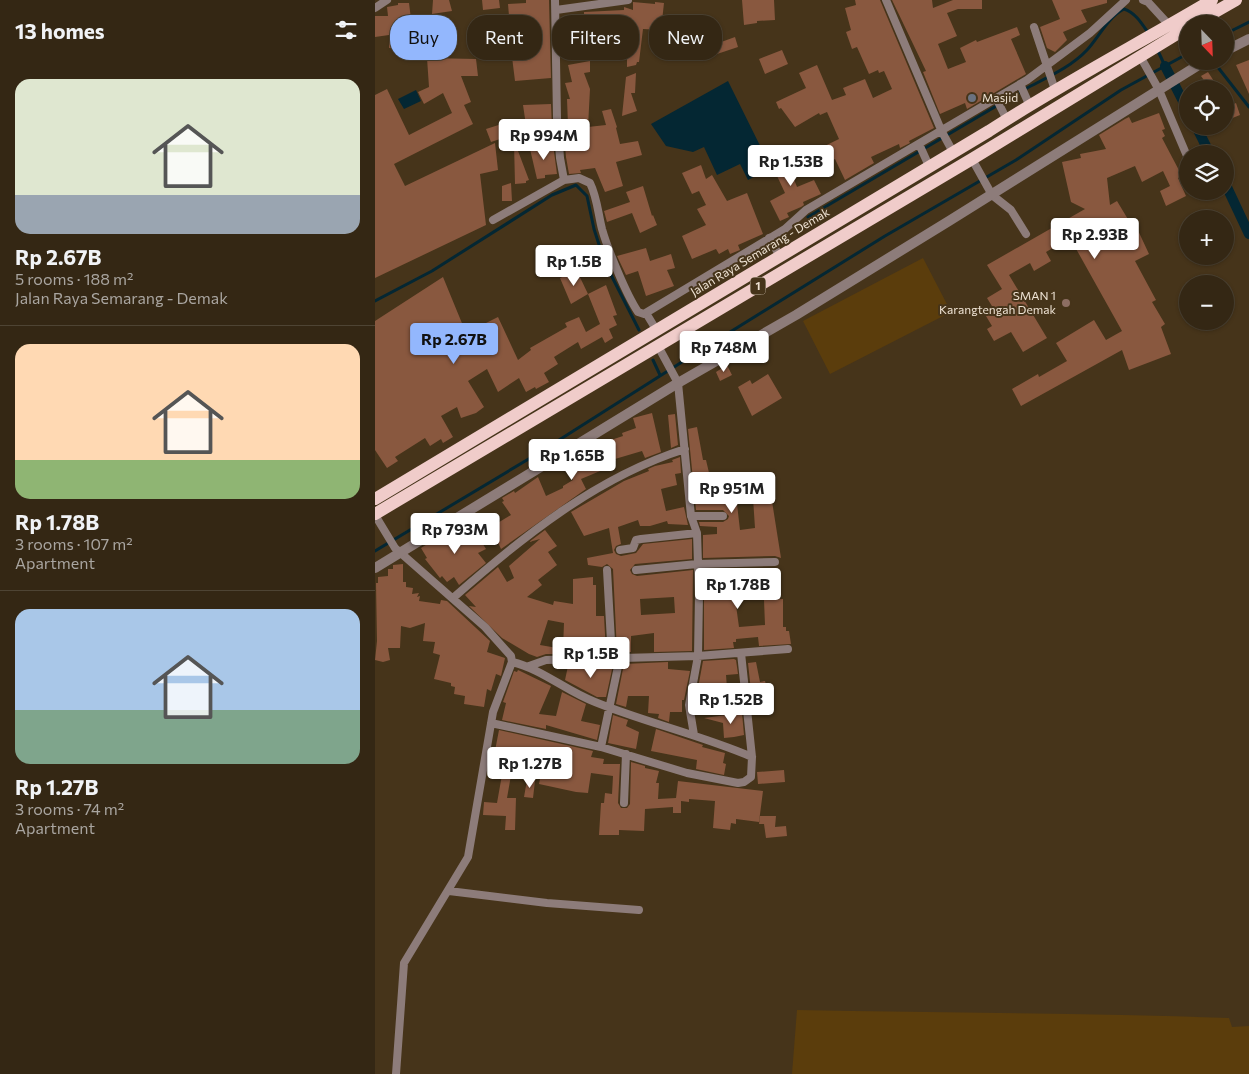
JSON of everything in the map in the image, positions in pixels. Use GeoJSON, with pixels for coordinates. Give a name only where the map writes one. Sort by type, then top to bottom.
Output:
{"type":"FeatureCollection","features":[{"type":"Feature","properties":{"kind":"highway","name":"Jalan Raya Semarang - Demak"},"geometry":{"type":"LineString","coordinates":[[377,518],[661,351],[973,162],[1140,55],[1167,31],[1212,0]]}},
{"type":"Feature","properties":{"kind":"highway"},"geometry":{"type":"LineString","coordinates":[[1209,15],[1235,0]]}},
{"type":"Feature","properties":{"kind":"highway","name":"Jalan Raya Semarang - Demak"},"geometry":{"type":"LineString","coordinates":[[1167,31],[1179,29]]}},
{"type":"Feature","properties":{"kind":"highway","name":"Jalan Raya Semarang - Demak"},"geometry":{"type":"LineString","coordinates":[[375,499],[654,326],[774,246],[929,166],[1000,107],[1024,92],[1054,86],[1140,55]]}},
{"type":"Feature","properties":{"kind":"street"},"geometry":{"type":"LineString","coordinates":[[375,8],[387,0]]}},
{"type":"Feature","properties":{"kind":"street"},"geometry":{"type":"LineString","coordinates":[[555,0],[557,118],[560,158],[564,180]]}},
{"type":"Feature","properties":{"kind":"street"},"geometry":{"type":"LineString","coordinates":[[556,10],[627,0]]}},
{"type":"Feature","properties":{"kind":"street"},"geometry":{"type":"LineString","coordinates":[[886,0],[950,147]]}},
{"type":"Feature","properties":{"kind":"street"},"geometry":{"type":"LineString","coordinates":[[493,220],[564,180],[579,178],[590,183],[602,230],[624,285],[638,312],[647,314],[774,246],[785,228],[806,210],[921,148],[942,131],[1000,107],[1024,92],[1048,67],[1090,33],[1126,0]]}},
{"type":"Feature","properties":{"kind":"street"},"geometry":{"type":"LineString","coordinates":[[1143,0],[1148,2],[1167,31]]}},
{"type":"Feature","properties":{"kind":"street"},"geometry":{"type":"LineString","coordinates":[[1034,27],[1054,86]]}},
{"type":"Feature","properties":{"kind":"street"},"geometry":{"type":"LineString","coordinates":[[1234,46],[1249,39]]}},
{"type":"Feature","properties":{"kind":"street"},"geometry":{"type":"LineString","coordinates":[[1140,55],[1157,87],[1182,145]]}},
{"type":"Feature","properties":{"kind":"street"},"geometry":{"type":"LineString","coordinates":[[375,568],[398,551],[677,380],[795,315],[1157,87],[1169,84],[1192,70]]}},
{"type":"Feature","properties":{"kind":"street"},"geometry":{"type":"LineString","coordinates":[[921,148],[929,166]]}},
{"type":"Feature","properties":{"kind":"street"},"geometry":{"type":"LineString","coordinates":[[973,162],[991,192],[1011,210],[1026,234]]}},
{"type":"Feature","properties":{"kind":"street"},"geometry":{"type":"LineString","coordinates":[[647,314],[654,326]]}},
{"type":"Feature","properties":{"kind":"street"},"geometry":{"type":"LineString","coordinates":[[661,351],[677,380],[691,516],[697,533],[698,656],[689,705],[694,735]]}},
{"type":"Feature","properties":{"kind":"street"},"geometry":{"type":"LineString","coordinates":[[453,598],[484,570],[597,488],[621,474],[685,449]]}},
{"type":"Feature","properties":{"kind":"street"},"geometry":{"type":"LineString","coordinates":[[691,516],[723,516]]}},
{"type":"Feature","properties":{"kind":"street"},"geometry":{"type":"LineString","coordinates":[[377,518],[398,551],[453,598],[502,646],[511,656],[512,662],[493,712],[471,848],[463,869],[404,963],[396,1074]]}},
{"type":"Feature","properties":{"kind":"street"},"geometry":{"type":"LineString","coordinates":[[621,550],[633,548],[636,540],[697,533]]}},
{"type":"Feature","properties":{"kind":"street"},"geometry":{"type":"LineString","coordinates":[[636,570],[697,564],[775,562]]}},
{"type":"Feature","properties":{"kind":"street"},"geometry":{"type":"LineString","coordinates":[[601,747],[611,708],[616,658],[607,570]]}},
{"type":"Feature","properties":{"kind":"street"},"geometry":{"type":"LineString","coordinates":[[529,666],[546,660],[698,656],[788,649]]}},
{"type":"Feature","properties":{"kind":"street"},"geometry":{"type":"LineString","coordinates":[[491,723],[601,747],[687,773],[738,783],[744,782],[751,777],[752,757],[741,653]]}},
{"type":"Feature","properties":{"kind":"street"},"geometry":{"type":"LineString","coordinates":[[512,662],[529,666],[569,690],[611,708],[653,724],[694,735],[752,757]]}},
{"type":"Feature","properties":{"kind":"street"},"geometry":{"type":"LineString","coordinates":[[624,802],[626,754]]}},
{"type":"Feature","properties":{"kind":"street"},"geometry":{"type":"LineString","coordinates":[[449,891],[547,903],[639,910]]}},
{"type":"Feature","properties":{"kind":"shaded area"},"geometry":{"type":"Polygon","coordinates":[[[923,258],[951,312],[830,374],[803,321],[923,258]]]}},
{"type":"Feature","properties":{"kind":"shaded area"},"geometry":{"type":"Polygon","coordinates":[[[797,1010],[1229,1018],[1232,1027],[1249,1026],[1249,1074],[792,1074],[797,1010]]]}},
{"type":"Feature","properties":{"kind":"water"},"geometry":{"type":"Polygon","coordinates":[[[728,81],[771,168],[748,180],[740,164],[717,175],[704,147],[693,152],[666,146],[651,124],[728,81]]]}},
{"type":"Feature","properties":{"kind":"water"},"geometry":{"type":"Polygon","coordinates":[[[416,90],[421,101],[404,109],[398,99],[416,90]]]}},
{"type":"Feature","properties":{"kind":"building"},"geometry":{"type":"Polygon","coordinates":[[[433,0],[449,0],[452,11],[432,14],[433,0]]]}},
{"type":"Feature","properties":{"kind":"building"},"geometry":{"type":"Polygon","coordinates":[[[482,0],[499,0],[500,8],[483,10],[482,0]]]}},
{"type":"Feature","properties":{"kind":"building"},"geometry":{"type":"Polygon","coordinates":[[[526,0],[549,0],[551,78],[515,81],[512,60],[542,60],[542,15],[509,15],[508,4],[526,3],[526,0]]]}},
{"type":"Feature","properties":{"kind":"building"},"geometry":{"type":"Polygon","coordinates":[[[742,0],[774,0],[775,20],[757,21],[757,23],[744,25],[742,0]]]}},
{"type":"Feature","properties":{"kind":"building"},"geometry":{"type":"Polygon","coordinates":[[[855,0],[880,0],[934,128],[900,148],[899,144],[871,157],[874,163],[845,180],[835,159],[809,171],[802,157],[839,139],[827,112],[820,115],[819,113],[795,127],[781,108],[779,109],[776,102],[806,88],[799,73],[817,65],[832,100],[846,95],[843,88],[865,79],[873,98],[892,89],[884,71],[879,73],[878,70],[869,74],[857,47],[852,49],[846,32],[851,30],[845,8],[856,5],[855,0]]]}},
{"type":"Feature","properties":{"kind":"building"},"geometry":{"type":"Polygon","coordinates":[[[892,0],[932,0],[933,8],[953,0],[982,0],[982,9],[958,9],[947,13],[957,36],[938,44],[948,69],[966,62],[960,48],[976,40],[977,42],[1017,27],[1020,35],[1011,39],[1026,74],[967,109],[965,103],[940,114],[923,72],[926,71],[892,0]]]}},
{"type":"Feature","properties":{"kind":"building"},"geometry":{"type":"Polygon","coordinates":[[[1052,0],[1107,0],[1107,3],[1081,10],[1087,22],[1063,32],[1067,40],[1055,52],[1047,48],[1040,27],[1060,19],[1052,0]]]}},
{"type":"Feature","properties":{"kind":"building"},"geometry":{"type":"Polygon","coordinates":[[[633,2],[664,3],[663,15],[649,15],[649,29],[643,29],[639,62],[636,65],[627,67],[627,60],[639,60],[639,15],[584,15],[584,12],[624,10],[624,7],[633,10],[633,2]]]}},
{"type":"Feature","properties":{"kind":"building"},"geometry":{"type":"Polygon","coordinates":[[[398,3],[409,3],[410,15],[390,15],[389,48],[389,35],[375,37],[375,16],[388,16],[387,7],[398,5],[398,3]]]}},
{"type":"Feature","properties":{"kind":"building"},"geometry":{"type":"Polygon","coordinates":[[[735,37],[738,47],[722,52],[722,42],[735,37]]]}},
{"type":"Feature","properties":{"kind":"building"},"geometry":{"type":"Polygon","coordinates":[[[782,50],[788,64],[765,74],[759,59],[782,50]]]}},
{"type":"Feature","properties":{"kind":"building"},"geometry":{"type":"Polygon","coordinates":[[[427,60],[476,60],[478,76],[461,76],[471,102],[464,105],[473,124],[394,164],[405,186],[495,143],[498,170],[480,174],[486,225],[375,278],[375,95],[387,89],[409,135],[452,113],[443,93],[424,104],[418,92],[429,87],[427,60]]]}},
{"type":"Feature","properties":{"kind":"building"},"geometry":{"type":"Polygon","coordinates":[[[1249,60],[1249,94],[1236,65],[1249,60]]]}},
{"type":"Feature","properties":{"kind":"building"},"geometry":{"type":"Polygon","coordinates":[[[590,61],[590,72],[584,73],[590,89],[588,127],[606,125],[602,111],[611,109],[620,144],[638,141],[642,155],[616,162],[623,186],[605,192],[595,168],[580,170],[581,173],[569,174],[566,157],[563,126],[568,125],[567,99],[570,99],[565,83],[572,82],[568,65],[590,61]]]}},
{"type":"Feature","properties":{"kind":"building"},"geometry":{"type":"Polygon","coordinates":[[[1208,72],[1213,80],[1204,80],[1201,76],[1208,72]]]}},
{"type":"Feature","properties":{"kind":"building"},"geometry":{"type":"Polygon","coordinates":[[[636,73],[635,93],[631,93],[637,111],[622,116],[626,77],[636,73]]]}},
{"type":"Feature","properties":{"kind":"building"},"geometry":{"type":"Polygon","coordinates":[[[1236,103],[1240,115],[1234,117],[1234,104],[1236,103]]]}},
{"type":"Feature","properties":{"kind":"building"},"geometry":{"type":"Polygon","coordinates":[[[551,104],[552,128],[527,132],[523,105],[551,104]]]}},
{"type":"Feature","properties":{"kind":"building"},"geometry":{"type":"Polygon","coordinates":[[[1159,113],[1165,129],[1162,130],[1165,136],[1162,138],[1179,170],[1179,200],[1166,206],[1160,191],[1170,186],[1163,171],[1142,182],[1135,166],[1107,178],[1110,205],[1117,201],[1132,226],[1135,224],[1149,254],[1135,261],[1156,300],[1152,302],[1165,324],[1161,327],[1171,354],[1129,370],[1122,350],[1021,406],[1012,389],[1038,374],[1039,377],[1067,361],[1056,343],[1094,320],[1106,340],[1122,331],[1070,238],[1046,252],[1051,261],[1034,271],[1030,263],[1009,275],[1047,338],[1023,352],[1011,332],[994,341],[987,329],[992,326],[986,316],[995,311],[987,298],[1002,289],[987,265],[1085,209],[1071,202],[1062,162],[1081,158],[1080,154],[1106,149],[1099,135],[1129,117],[1132,123],[1159,113]]]}},
{"type":"Feature","properties":{"kind":"building"},"geometry":{"type":"Polygon","coordinates":[[[508,122],[512,135],[491,142],[486,129],[508,122]]]}},
{"type":"Feature","properties":{"kind":"building"},"geometry":{"type":"Polygon","coordinates":[[[514,143],[529,180],[526,183],[515,184],[514,143]]]}},
{"type":"Feature","properties":{"kind":"building"},"geometry":{"type":"Polygon","coordinates":[[[553,144],[557,174],[545,175],[545,178],[537,179],[530,149],[553,144]]]}},
{"type":"Feature","properties":{"kind":"building"},"geometry":{"type":"Polygon","coordinates":[[[796,149],[802,164],[790,169],[797,187],[814,180],[821,194],[803,202],[804,205],[787,213],[789,217],[780,221],[770,201],[785,193],[771,163],[796,149]]]}},
{"type":"Feature","properties":{"kind":"building"},"geometry":{"type":"Polygon","coordinates":[[[701,165],[706,179],[712,175],[727,201],[747,193],[763,234],[738,245],[740,250],[730,254],[728,249],[719,254],[716,249],[692,259],[682,236],[706,225],[697,209],[706,205],[699,191],[692,194],[682,173],[701,165]]]}},
{"type":"Feature","properties":{"kind":"building"},"geometry":{"type":"Polygon","coordinates":[[[511,183],[512,201],[502,201],[502,186],[511,183]]]}},
{"type":"Feature","properties":{"kind":"building"},"geometry":{"type":"Polygon","coordinates":[[[643,186],[652,216],[657,225],[640,233],[632,213],[607,222],[604,211],[630,202],[626,192],[643,186]]]}},
{"type":"Feature","properties":{"kind":"building"},"geometry":{"type":"Polygon","coordinates":[[[646,248],[650,261],[671,254],[675,268],[667,270],[674,286],[646,296],[638,271],[626,275],[617,256],[646,248]]]}},
{"type":"Feature","properties":{"kind":"building"},"geometry":{"type":"Polygon","coordinates":[[[577,271],[588,294],[571,304],[560,278],[577,271]]]}},
{"type":"Feature","properties":{"kind":"building"},"geometry":{"type":"Polygon","coordinates":[[[443,277],[466,333],[498,317],[518,360],[531,350],[530,348],[567,327],[565,323],[579,317],[586,332],[600,324],[588,294],[606,285],[617,315],[613,316],[617,325],[609,329],[613,338],[605,343],[602,337],[581,349],[578,342],[554,357],[558,364],[544,373],[549,382],[536,389],[535,387],[526,392],[519,378],[498,392],[487,369],[468,381],[484,407],[476,413],[461,418],[457,407],[441,416],[453,437],[443,443],[441,439],[430,446],[425,438],[395,457],[398,461],[387,468],[375,450],[375,321],[443,277]]]}},
{"type":"Feature","properties":{"kind":"building"},"geometry":{"type":"Polygon","coordinates":[[[727,365],[732,375],[720,381],[716,372],[727,365]]]}},
{"type":"Feature","properties":{"kind":"building"},"geometry":{"type":"Polygon","coordinates":[[[768,374],[782,398],[752,416],[738,387],[750,380],[752,384],[768,374]]]}},
{"type":"Feature","properties":{"kind":"building"},"geometry":{"type":"Polygon","coordinates":[[[652,413],[661,452],[645,458],[642,451],[615,459],[616,461],[604,465],[605,469],[581,479],[586,489],[501,549],[491,527],[511,515],[502,502],[504,501],[502,498],[514,491],[515,493],[538,477],[546,496],[563,488],[563,486],[573,480],[565,460],[574,455],[584,454],[612,443],[611,440],[623,436],[622,433],[636,428],[633,418],[652,413]]]}},
{"type":"Feature","properties":{"kind":"building"},"geometry":{"type":"Polygon","coordinates":[[[675,414],[678,445],[671,448],[668,415],[675,414]]]}},
{"type":"Feature","properties":{"kind":"building"},"geometry":{"type":"Polygon","coordinates":[[[697,427],[703,460],[706,460],[710,477],[714,477],[717,492],[739,489],[739,486],[750,485],[750,503],[737,504],[740,530],[755,528],[753,498],[771,495],[781,558],[775,556],[703,558],[703,535],[717,534],[717,527],[700,526],[699,522],[723,522],[729,516],[723,510],[696,510],[688,429],[697,427]]]}},
{"type":"Feature","properties":{"kind":"building"},"geometry":{"type":"Polygon","coordinates":[[[680,457],[681,473],[675,474],[677,485],[661,489],[666,511],[684,507],[688,525],[668,524],[667,521],[650,526],[640,526],[638,520],[618,527],[621,544],[616,546],[614,550],[616,554],[621,556],[636,553],[643,544],[692,539],[692,559],[635,564],[630,570],[632,574],[637,576],[693,570],[692,651],[654,652],[654,633],[631,636],[631,652],[617,652],[613,569],[607,564],[602,567],[588,565],[587,558],[613,553],[609,528],[584,536],[571,512],[624,481],[649,471],[648,469],[655,466],[673,462],[672,460],[680,457]],[[674,597],[640,599],[641,615],[675,613],[674,597]]]}},
{"type":"Feature","properties":{"kind":"building"},"geometry":{"type":"Polygon","coordinates":[[[459,524],[469,538],[476,533],[486,549],[478,553],[486,563],[459,585],[454,577],[447,582],[442,576],[440,578],[425,559],[427,558],[421,548],[459,524]]]}},
{"type":"Feature","properties":{"kind":"building"},"geometry":{"type":"Polygon","coordinates":[[[545,530],[557,546],[548,552],[557,565],[538,580],[542,585],[527,597],[553,605],[554,601],[573,604],[573,579],[593,577],[593,585],[596,585],[596,616],[604,616],[606,653],[576,651],[576,654],[546,654],[537,657],[502,638],[469,606],[476,607],[465,595],[498,567],[507,582],[514,578],[509,566],[540,539],[529,542],[545,530]],[[548,620],[540,645],[563,649],[564,623],[548,620]]]}},
{"type":"Feature","properties":{"kind":"building"},"geometry":{"type":"Polygon","coordinates":[[[403,564],[403,582],[406,582],[406,587],[413,588],[412,594],[419,593],[417,597],[420,596],[419,601],[440,604],[441,600],[447,601],[490,641],[487,652],[505,658],[501,676],[496,674],[491,691],[487,689],[484,707],[464,704],[465,696],[454,694],[455,687],[451,686],[451,683],[434,679],[440,655],[433,653],[435,642],[423,641],[425,623],[410,628],[401,626],[400,648],[388,648],[390,660],[383,662],[375,660],[377,641],[376,583],[378,583],[378,577],[388,576],[388,569],[393,569],[393,565],[403,564]]]}},
{"type":"Feature","properties":{"kind":"building"},"geometry":{"type":"Polygon","coordinates":[[[764,568],[763,587],[744,587],[744,591],[734,591],[739,627],[765,625],[764,600],[783,599],[783,627],[786,627],[786,631],[789,631],[791,644],[759,646],[758,637],[736,639],[736,642],[733,642],[734,648],[704,650],[704,569],[764,568]]]}},
{"type":"Feature","properties":{"kind":"building"},"geometry":{"type":"Polygon","coordinates":[[[736,660],[738,674],[726,675],[727,688],[714,689],[714,711],[698,712],[696,699],[703,661],[736,660]]]}},
{"type":"Feature","properties":{"kind":"building"},"geometry":{"type":"Polygon","coordinates":[[[668,662],[668,669],[690,671],[684,700],[682,700],[682,712],[670,712],[669,722],[658,718],[659,714],[648,713],[649,696],[628,696],[626,707],[616,704],[624,664],[668,662]]]}},
{"type":"Feature","properties":{"kind":"building"},"geometry":{"type":"Polygon","coordinates":[[[756,662],[760,682],[765,681],[767,688],[751,691],[748,663],[756,662]]]}},
{"type":"Feature","properties":{"kind":"building"},"geometry":{"type":"Polygon","coordinates":[[[595,664],[613,665],[606,697],[597,697],[565,680],[568,666],[594,669],[595,664]]]}},
{"type":"Feature","properties":{"kind":"building"},"geometry":{"type":"Polygon","coordinates":[[[518,670],[551,686],[539,714],[556,716],[562,692],[586,704],[581,721],[600,725],[597,740],[546,725],[546,729],[502,720],[506,703],[503,702],[514,671],[517,672],[518,670]]]}},
{"type":"Feature","properties":{"kind":"building"},"geometry":{"type":"Polygon","coordinates":[[[742,713],[744,735],[734,737],[724,738],[723,723],[704,718],[742,713]]]}},
{"type":"Feature","properties":{"kind":"building"},"geometry":{"type":"Polygon","coordinates":[[[613,715],[628,720],[626,726],[639,732],[636,749],[608,743],[613,715]]]}},
{"type":"Feature","properties":{"kind":"building"},"geometry":{"type":"Polygon","coordinates":[[[656,729],[703,745],[702,747],[725,753],[723,763],[726,764],[724,775],[696,769],[697,760],[651,751],[656,729]]]}},
{"type":"Feature","properties":{"kind":"building"},"geometry":{"type":"Polygon","coordinates":[[[499,730],[593,751],[591,757],[604,759],[603,764],[620,764],[618,803],[621,808],[627,808],[630,804],[631,762],[659,771],[656,783],[659,783],[658,799],[676,798],[678,781],[763,791],[759,822],[736,819],[736,824],[731,823],[730,830],[713,828],[715,801],[689,799],[689,802],[681,801],[681,813],[673,813],[673,807],[645,809],[644,831],[619,830],[619,835],[599,835],[601,803],[604,803],[605,793],[612,794],[613,776],[591,773],[588,793],[576,792],[539,784],[543,763],[526,760],[524,766],[513,764],[507,798],[516,798],[515,830],[505,830],[506,816],[483,815],[484,802],[497,803],[505,758],[494,756],[499,730]]]}},
{"type":"Feature","properties":{"kind":"building"},"geometry":{"type":"Polygon","coordinates":[[[784,770],[785,782],[758,784],[757,772],[784,770]]]}},
{"type":"Feature","properties":{"kind":"building"},"geometry":{"type":"Polygon","coordinates":[[[527,780],[535,781],[533,798],[524,797],[527,780]]]}},
{"type":"Feature","properties":{"kind":"building"},"geometry":{"type":"Polygon","coordinates":[[[760,816],[776,816],[775,827],[786,826],[787,836],[766,838],[764,824],[759,824],[760,816]]]}},
{"type":"Feature","properties":{"kind":"waterway"},"geometry":{"type":"LineString","coordinates":[[808,217],[1027,88],[1067,67],[1087,50],[1108,22],[1124,9],[1135,16],[1149,34]]}},
{"type":"Feature","properties":{"kind":"waterway"},"geometry":{"type":"LineString","coordinates":[[1234,30],[1249,22]]}},
{"type":"Feature","properties":{"kind":"waterway"},"geometry":{"type":"LineString","coordinates":[[1158,51],[1165,66]]}},
{"type":"Feature","properties":{"kind":"waterway"},"geometry":{"type":"LineString","coordinates":[[375,551],[537,454],[885,236],[1016,160],[1121,90],[1179,58]]}},
{"type":"Feature","properties":{"kind":"waterway"},"geometry":{"type":"LineString","coordinates":[[1165,66],[1179,93]]}},
{"type":"Feature","properties":{"kind":"waterway"},"geometry":{"type":"LineString","coordinates":[[1220,70],[1249,107]]}},
{"type":"Feature","properties":{"kind":"waterway"},"geometry":{"type":"LineString","coordinates":[[1200,135],[1206,145]]}},
{"type":"Feature","properties":{"kind":"waterway"},"geometry":{"type":"LineString","coordinates":[[375,301],[432,271],[552,195],[576,185],[587,196],[594,229],[605,263],[639,330]]}},
{"type":"Feature","properties":{"kind":"waterway"},"geometry":{"type":"LineString","coordinates":[[1233,200],[1249,234]]}},
{"type":"Feature","properties":{"kind":"waterway"},"geometry":{"type":"LineString","coordinates":[[653,360],[660,375]]}},
{"type":"Feature","properties":{"kind":"place","name":"Masjid"},"geometry":{"type":"Point","coordinates":[972,98]}},
{"type":"Feature","properties":{"kind":"place","name":"SMAN 1 Karangtengah Demak"},"geometry":{"type":"Point","coordinates":[1066,303]}}]}
